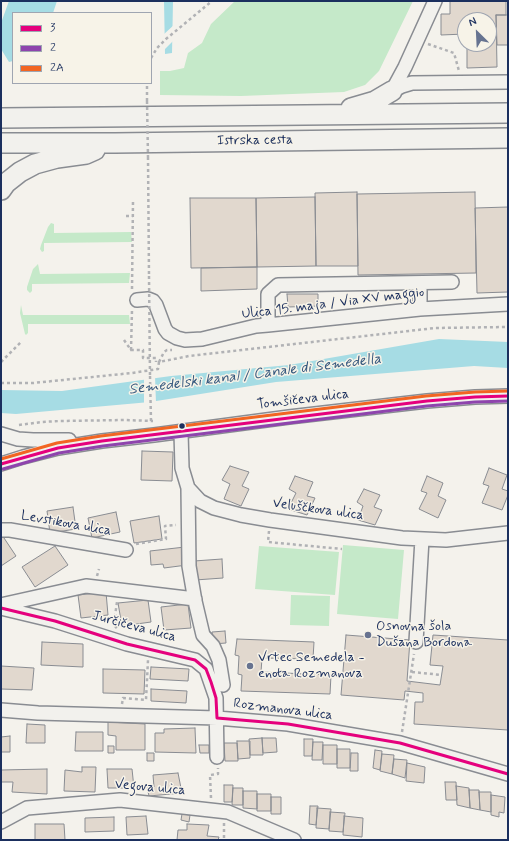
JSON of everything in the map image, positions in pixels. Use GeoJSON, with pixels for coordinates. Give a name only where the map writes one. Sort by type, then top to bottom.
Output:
{"type":"FeatureCollection","features":[{"type":"Feature","properties":{"kind":"highway"},"geometry":{"type":"LineString","coordinates":[[331,115],[361,104],[375,101],[392,91]]}},
{"type":"Feature","properties":{"kind":"highway","name":"Istrska cesta"},"geometry":{"type":"LineString","coordinates":[[1,118],[508,113]]}},
{"type":"Feature","properties":{"kind":"highway","name":"Istrska cesta"},"geometry":{"type":"LineString","coordinates":[[1,142],[115,143],[508,138]]}},
{"type":"Feature","properties":{"kind":"highway"},"geometry":{"type":"LineString","coordinates":[[1,190],[6,183],[20,172],[35,164],[57,158],[86,154],[115,143]]}},
{"type":"Feature","properties":{"kind":"street"},"geometry":{"type":"LineString","coordinates":[[392,91],[418,40],[435,1]]}},
{"type":"Feature","properties":{"kind":"street"},"geometry":{"type":"LineString","coordinates":[[392,91],[412,83],[508,82]]}},
{"type":"Feature","properties":{"kind":"street"},"geometry":{"type":"LineString","coordinates":[[268,325],[268,294],[278,285],[452,282]]}},
{"type":"Feature","properties":{"kind":"street"},"geometry":{"type":"LineString","coordinates":[[420,283],[420,309]]}},
{"type":"Feature","properties":{"kind":"street","name":"Ulica 15. maja / Via XV maggio"},"geometry":{"type":"LineString","coordinates":[[134,300],[148,299],[153,301],[165,329],[172,336],[182,339],[202,340],[256,326],[420,309],[508,304]]}},
{"type":"Feature","properties":{"kind":"street","name":"Tomšičeva ulica"},"geometry":{"type":"LineString","coordinates":[[102,441],[426,401],[508,396]]}},
{"type":"Feature","properties":{"kind":"street"},"geometry":{"type":"LineString","coordinates":[[1,434],[16,432],[48,441],[102,441]]}},
{"type":"Feature","properties":{"kind":"street"},"geometry":{"type":"LineString","coordinates":[[180,432],[182,468],[188,488],[189,566],[203,635],[213,646],[219,660],[223,685]]}},
{"type":"Feature","properties":{"kind":"street"},"geometry":{"type":"LineString","coordinates":[[1,464],[51,450],[102,441]]}},
{"type":"Feature","properties":{"kind":"street","name":"Veluščkova ulica"},"geometry":{"type":"LineString","coordinates":[[188,488],[200,500],[214,508],[240,515],[339,530],[422,540],[446,540],[508,533]]}},
{"type":"Feature","properties":{"kind":"street","name":"Levstikova ulica"},"geometry":{"type":"LineString","coordinates":[[1,530],[126,550]]}},
{"type":"Feature","properties":{"kind":"street"},"geometry":{"type":"LineString","coordinates":[[416,644],[422,540]]}},
{"type":"Feature","properties":{"kind":"street"},"geometry":{"type":"LineString","coordinates":[[1,605],[86,586],[195,598]]}},
{"type":"Feature","properties":{"kind":"street","name":"Jurčičeva ulica"},"geometry":{"type":"LineString","coordinates":[[1,608],[55,620],[127,644],[195,660],[206,670],[216,698],[217,757]]}},
{"type":"Feature","properties":{"kind":"street","name":"Rozmanova ulica"},"geometry":{"type":"LineString","coordinates":[[1,710],[46,713],[217,718],[288,724],[400,743],[508,774]]}},
{"type":"Feature","properties":{"kind":"street","name":"Vegova ulica"},"geometry":{"type":"LineString","coordinates":[[1,822],[27,808],[120,800],[228,812],[294,840]]}},
{"type":"Feature","properties":{"kind":"path"},"geometry":{"type":"LineString","coordinates":[[152,56],[166,38],[212,1]]}},
{"type":"Feature","properties":{"kind":"path"},"geometry":{"type":"LineString","coordinates":[[418,40],[454,53],[458,71],[464,71]]}},
{"type":"Feature","properties":{"kind":"path"},"geometry":{"type":"LineString","coordinates":[[16,432],[42,422],[124,420],[151,421],[147,84]]}},
{"type":"Feature","properties":{"kind":"path"},"geometry":{"type":"LineString","coordinates":[[131,350],[134,300],[133,202]]}},
{"type":"Feature","properties":{"kind":"path"},"geometry":{"type":"LineString","coordinates":[[126,216],[133,216]]}},
{"type":"Feature","properties":{"kind":"path"},"geometry":{"type":"LineString","coordinates":[[128,258],[133,257]]}},
{"type":"Feature","properties":{"kind":"path"},"geometry":{"type":"LineString","coordinates":[[159,362],[189,356],[435,328],[508,327]]}},
{"type":"Feature","properties":{"kind":"path"},"geometry":{"type":"LineString","coordinates":[[1,383],[33,384],[158,370],[159,362],[164,352],[182,346],[182,339]]}},
{"type":"Feature","properties":{"kind":"path"},"geometry":{"type":"LineString","coordinates":[[124,340],[131,350]]}},
{"type":"Feature","properties":{"kind":"path"},"geometry":{"type":"LineString","coordinates":[[1,362],[22,341]]}},
{"type":"Feature","properties":{"kind":"path"},"geometry":{"type":"LineString","coordinates":[[131,350],[143,350],[144,358],[156,358],[156,362],[159,362]]}},
{"type":"Feature","properties":{"kind":"path"},"geometry":{"type":"LineString","coordinates":[[126,550],[130,545],[166,539],[165,526],[189,525]]}},
{"type":"Feature","properties":{"kind":"path"},"geometry":{"type":"LineString","coordinates":[[268,542],[342,549]]}},
{"type":"Feature","properties":{"kind":"path"},"geometry":{"type":"LineString","coordinates":[[117,626],[115,616],[119,590]]}},
{"type":"Feature","properties":{"kind":"path"},"geometry":{"type":"LineString","coordinates":[[404,720],[416,644]]}},
{"type":"Feature","properties":{"kind":"path"},"geometry":{"type":"LineString","coordinates":[[123,698],[146,700],[148,670]]}},
{"type":"Feature","properties":{"kind":"path"},"geometry":{"type":"LineString","coordinates":[[412,672],[442,675]]}},
{"type":"Feature","properties":{"kind":"path"},"geometry":{"type":"LineString","coordinates":[[211,810],[210,775],[218,774],[217,757]]}},
{"type":"Feature","properties":{"kind":"green space"},"geometry":{"type":"Polygon","coordinates":[[[235,1],[413,1],[379,71],[365,85],[344,92],[241,96],[160,95],[160,71],[170,71],[184,68],[188,53],[202,43],[211,24],[235,1]]]}},
{"type":"Feature","properties":{"kind":"green space"},"geometry":{"type":"Polygon","coordinates":[[[51,223],[54,224],[54,233],[131,232],[132,242],[44,243],[44,251],[42,252],[40,249],[41,245],[51,223]]]}},
{"type":"Feature","properties":{"kind":"green space"},"geometry":{"type":"Polygon","coordinates":[[[38,264],[40,274],[130,273],[129,283],[32,284],[32,291],[30,293],[27,290],[27,287],[33,269],[38,264]]]}},
{"type":"Feature","properties":{"kind":"green space"},"geometry":{"type":"Polygon","coordinates":[[[21,305],[23,315],[129,315],[130,324],[28,324],[28,333],[26,335],[20,313],[21,305]]]}},
{"type":"Feature","properties":{"kind":"green space"},"geometry":{"type":"Polygon","coordinates":[[[343,545],[404,550],[398,619],[337,614],[343,545]]]}},
{"type":"Feature","properties":{"kind":"green space"},"geometry":{"type":"Polygon","coordinates":[[[259,546],[339,552],[335,595],[255,589],[259,546]]]}},
{"type":"Feature","properties":{"kind":"green space"},"geometry":{"type":"Polygon","coordinates":[[[291,595],[330,596],[329,626],[290,625],[291,595]]]}},
{"type":"Feature","properties":{"kind":"water"},"geometry":{"type":"Polygon","coordinates":[[[9,1],[57,1],[53,12],[12,12],[12,61],[9,62],[1,49],[1,23],[9,1]]]}},
{"type":"Feature","properties":{"kind":"water"},"geometry":{"type":"Polygon","coordinates":[[[164,1],[173,1],[172,53],[165,54],[164,1]]]}},
{"type":"Feature","properties":{"kind":"water","name":"Semedelski kanal / Canale di Semedella"},"geometry":{"type":"Polygon","coordinates":[[[439,339],[508,342],[508,368],[474,366],[276,382],[150,402],[16,414],[1,413],[1,390],[62,391],[171,376],[289,365],[439,339]]]}},
{"type":"Feature","properties":{"kind":"pier"},"geometry":{"type":"Polygon","coordinates":[[[175,24],[174,40],[163,51],[163,35],[175,24]]]}},
{"type":"Feature","properties":{"kind":"pier"},"geometry":{"type":"Polygon","coordinates":[[[155,376],[156,403],[144,405],[144,378],[155,376]]]}},
{"type":"Feature","properties":{"kind":"building"},"geometry":{"type":"Polygon","coordinates":[[[450,1],[506,1],[506,15],[497,15],[497,12],[457,12],[457,34],[441,35],[441,14],[450,14],[450,1]]]}},
{"type":"Feature","properties":{"kind":"building"},"geometry":{"type":"Polygon","coordinates":[[[497,15],[508,15],[508,45],[497,45],[497,15]]]}},
{"type":"Feature","properties":{"kind":"building"},"geometry":{"type":"Polygon","coordinates":[[[467,52],[497,52],[497,67],[467,68],[467,52]]]}},
{"type":"Feature","properties":{"kind":"building"},"geometry":{"type":"Polygon","coordinates":[[[357,192],[358,266],[316,266],[315,193],[357,192]]]}},
{"type":"Feature","properties":{"kind":"building"},"geometry":{"type":"Polygon","coordinates":[[[475,192],[476,273],[358,275],[357,194],[475,192]]]}},
{"type":"Feature","properties":{"kind":"building"},"geometry":{"type":"Polygon","coordinates":[[[315,197],[316,266],[257,267],[256,198],[315,197]]]}},
{"type":"Feature","properties":{"kind":"building"},"geometry":{"type":"Polygon","coordinates":[[[190,198],[256,198],[257,267],[191,268],[190,198]]]}},
{"type":"Feature","properties":{"kind":"building"},"geometry":{"type":"Polygon","coordinates":[[[508,207],[508,292],[477,293],[475,208],[508,207]]]}},
{"type":"Feature","properties":{"kind":"building"},"geometry":{"type":"Polygon","coordinates":[[[257,267],[257,289],[201,291],[201,268],[257,267]]]}},
{"type":"Feature","properties":{"kind":"building"},"geometry":{"type":"Polygon","coordinates":[[[287,294],[318,294],[318,306],[288,307],[287,294]]]}},
{"type":"Feature","properties":{"kind":"building"},"geometry":{"type":"Polygon","coordinates":[[[142,451],[173,452],[172,481],[141,480],[142,451]]]}},
{"type":"Feature","properties":{"kind":"building"},"geometry":{"type":"Polygon","coordinates":[[[230,466],[249,472],[242,486],[249,489],[241,506],[224,499],[230,484],[222,480],[230,466]]]}},
{"type":"Feature","properties":{"kind":"building"},"geometry":{"type":"Polygon","coordinates":[[[489,468],[507,475],[502,489],[508,491],[508,495],[502,510],[482,503],[489,486],[483,484],[489,468]]]}},
{"type":"Feature","properties":{"kind":"building"},"geometry":{"type":"Polygon","coordinates":[[[295,476],[313,482],[307,496],[315,498],[307,515],[288,509],[296,493],[289,489],[295,476]]]}},
{"type":"Feature","properties":{"kind":"building"},"geometry":{"type":"Polygon","coordinates":[[[427,476],[443,483],[438,496],[446,500],[438,518],[419,509],[427,493],[421,491],[427,476]]]}},
{"type":"Feature","properties":{"kind":"building"},"geometry":{"type":"Polygon","coordinates":[[[364,489],[380,495],[374,507],[382,510],[375,525],[358,520],[363,506],[357,502],[364,489]]]}},
{"type":"Feature","properties":{"kind":"building"},"geometry":{"type":"Polygon","coordinates":[[[73,507],[76,529],[50,533],[47,511],[73,507]]]}},
{"type":"Feature","properties":{"kind":"building"},"geometry":{"type":"Polygon","coordinates":[[[116,512],[120,532],[92,538],[88,518],[116,512]]]}},
{"type":"Feature","properties":{"kind":"building"},"geometry":{"type":"Polygon","coordinates":[[[159,516],[162,539],[134,543],[130,521],[159,516]]]}},
{"type":"Feature","properties":{"kind":"building"},"geometry":{"type":"Polygon","coordinates":[[[1,535],[16,556],[1,566],[1,535]]]}},
{"type":"Feature","properties":{"kind":"building"},"geometry":{"type":"Polygon","coordinates":[[[55,546],[68,565],[35,587],[22,567],[55,546]]]}},
{"type":"Feature","properties":{"kind":"building"},"geometry":{"type":"Polygon","coordinates":[[[185,547],[187,565],[164,568],[163,564],[151,565],[150,551],[185,547]]]}},
{"type":"Feature","properties":{"kind":"building"},"geometry":{"type":"Polygon","coordinates":[[[222,559],[223,578],[195,580],[194,561],[222,559]]]}},
{"type":"Feature","properties":{"kind":"building"},"geometry":{"type":"Polygon","coordinates":[[[106,592],[108,615],[81,618],[78,595],[106,592]]]}},
{"type":"Feature","properties":{"kind":"building"},"geometry":{"type":"Polygon","coordinates":[[[148,600],[151,622],[122,626],[118,603],[148,600]]]}},
{"type":"Feature","properties":{"kind":"building"},"geometry":{"type":"Polygon","coordinates":[[[188,604],[191,628],[164,630],[161,607],[188,604]]]}},
{"type":"Feature","properties":{"kind":"building"},"geometry":{"type":"Polygon","coordinates":[[[225,631],[226,643],[213,644],[212,632],[225,631]]]}},
{"type":"Feature","properties":{"kind":"building"},"geometry":{"type":"Polygon","coordinates":[[[346,635],[410,640],[407,681],[440,685],[443,666],[430,665],[433,635],[508,640],[508,730],[414,724],[415,702],[423,702],[423,693],[405,691],[404,700],[341,695],[346,635]]]}},
{"type":"Feature","properties":{"kind":"building","name":"Vrtec Semedela - enota Rozmanova"},"geometry":{"type":"Polygon","coordinates":[[[237,639],[314,642],[313,659],[262,658],[261,672],[331,675],[330,694],[241,691],[242,675],[238,674],[239,656],[235,655],[237,639]]]}},
{"type":"Feature","properties":{"kind":"building"},"geometry":{"type":"Polygon","coordinates":[[[42,642],[83,644],[83,667],[41,665],[42,642]]]}},
{"type":"Feature","properties":{"kind":"building"},"geometry":{"type":"Polygon","coordinates":[[[1,666],[34,668],[32,690],[1,689],[1,666]]]}},
{"type":"Feature","properties":{"kind":"building"},"geometry":{"type":"Polygon","coordinates":[[[151,667],[189,669],[188,681],[150,679],[151,667]]]}},
{"type":"Feature","properties":{"kind":"building"},"geometry":{"type":"Polygon","coordinates":[[[103,669],[145,670],[144,694],[103,693],[103,669]]]}},
{"type":"Feature","properties":{"kind":"building"},"geometry":{"type":"Polygon","coordinates":[[[151,689],[187,691],[186,703],[151,701],[151,689]]]}},
{"type":"Feature","properties":{"kind":"building"},"geometry":{"type":"Polygon","coordinates":[[[108,722],[145,724],[145,750],[116,750],[116,736],[108,735],[108,722]]]}},
{"type":"Feature","properties":{"kind":"building"},"geometry":{"type":"Polygon","coordinates":[[[27,724],[45,725],[45,743],[26,743],[27,724]]]}},
{"type":"Feature","properties":{"kind":"building"},"geometry":{"type":"Polygon","coordinates":[[[195,728],[196,753],[155,752],[155,733],[164,733],[164,729],[195,728]]]}},
{"type":"Feature","properties":{"kind":"building"},"geometry":{"type":"Polygon","coordinates":[[[76,732],[103,732],[103,751],[75,751],[76,732]]]}},
{"type":"Feature","properties":{"kind":"building"},"geometry":{"type":"Polygon","coordinates":[[[10,736],[10,752],[1,752],[1,737],[10,736]]]}},
{"type":"Feature","properties":{"kind":"building"},"geometry":{"type":"Polygon","coordinates":[[[262,738],[276,738],[277,752],[263,753],[262,738]]]}},
{"type":"Feature","properties":{"kind":"building"},"geometry":{"type":"Polygon","coordinates":[[[262,738],[263,755],[250,755],[249,739],[262,738]]]}},
{"type":"Feature","properties":{"kind":"building"},"geometry":{"type":"Polygon","coordinates":[[[304,739],[313,739],[312,756],[304,756],[304,739]]]}},
{"type":"Feature","properties":{"kind":"building"},"geometry":{"type":"Polygon","coordinates":[[[237,741],[250,741],[250,758],[238,759],[237,741]]]}},
{"type":"Feature","properties":{"kind":"building"},"geometry":{"type":"Polygon","coordinates":[[[313,742],[323,742],[322,760],[312,760],[313,742]]]}},
{"type":"Feature","properties":{"kind":"building"},"geometry":{"type":"Polygon","coordinates":[[[224,743],[237,743],[238,761],[225,761],[224,743]]]}},
{"type":"Feature","properties":{"kind":"building"},"geometry":{"type":"Polygon","coordinates":[[[199,745],[209,745],[209,753],[200,753],[199,745]]]}},
{"type":"Feature","properties":{"kind":"building"},"geometry":{"type":"Polygon","coordinates":[[[323,745],[337,745],[337,764],[323,764],[323,745]]]}},
{"type":"Feature","properties":{"kind":"building"},"geometry":{"type":"Polygon","coordinates":[[[108,746],[114,746],[114,753],[108,753],[108,746]]]}},
{"type":"Feature","properties":{"kind":"building"},"geometry":{"type":"Polygon","coordinates":[[[337,749],[350,749],[350,768],[337,768],[337,749]]]}},
{"type":"Feature","properties":{"kind":"building"},"geometry":{"type":"Polygon","coordinates":[[[375,750],[382,751],[380,770],[373,768],[375,750]]]}},
{"type":"Feature","properties":{"kind":"building"},"geometry":{"type":"Polygon","coordinates":[[[147,753],[154,753],[154,761],[147,761],[147,753]]]}},
{"type":"Feature","properties":{"kind":"building"},"geometry":{"type":"Polygon","coordinates":[[[351,753],[358,753],[358,771],[350,771],[351,753]]]}},
{"type":"Feature","properties":{"kind":"building"},"geometry":{"type":"Polygon","coordinates":[[[382,754],[394,755],[392,774],[380,771],[382,754]]]}},
{"type":"Feature","properties":{"kind":"building"},"geometry":{"type":"Polygon","coordinates":[[[394,759],[407,760],[405,778],[392,774],[394,759]]]}},
{"type":"Feature","properties":{"kind":"building"},"geometry":{"type":"Polygon","coordinates":[[[407,763],[425,767],[424,783],[406,781],[407,763]]]}},
{"type":"Feature","properties":{"kind":"building"},"geometry":{"type":"Polygon","coordinates":[[[82,767],[96,767],[95,792],[64,791],[65,770],[82,772],[82,767]]]}},
{"type":"Feature","properties":{"kind":"building"},"geometry":{"type":"Polygon","coordinates":[[[47,769],[47,794],[12,792],[13,782],[1,782],[1,770],[47,769]]]}},
{"type":"Feature","properties":{"kind":"building"},"geometry":{"type":"Polygon","coordinates":[[[107,769],[132,769],[134,788],[108,788],[107,769]]]}},
{"type":"Feature","properties":{"kind":"building"},"geometry":{"type":"Polygon","coordinates":[[[178,773],[182,793],[149,796],[147,787],[154,787],[153,775],[178,773]]]}},
{"type":"Feature","properties":{"kind":"building"},"geometry":{"type":"Polygon","coordinates":[[[445,782],[456,782],[457,800],[446,800],[445,782]]]}},
{"type":"Feature","properties":{"kind":"building"},"geometry":{"type":"Polygon","coordinates":[[[224,785],[233,785],[232,802],[224,802],[224,785]]]}},
{"type":"Feature","properties":{"kind":"building"},"geometry":{"type":"Polygon","coordinates":[[[456,786],[469,788],[470,808],[457,805],[456,786]]]}},
{"type":"Feature","properties":{"kind":"building"},"geometry":{"type":"Polygon","coordinates":[[[233,788],[243,788],[243,805],[232,805],[233,788]]]}},
{"type":"Feature","properties":{"kind":"building"},"geometry":{"type":"Polygon","coordinates":[[[469,790],[479,790],[480,810],[470,808],[469,790]]]}},
{"type":"Feature","properties":{"kind":"building"},"geometry":{"type":"Polygon","coordinates":[[[243,791],[257,791],[257,809],[243,808],[243,791]]]}},
{"type":"Feature","properties":{"kind":"building"},"geometry":{"type":"Polygon","coordinates":[[[479,792],[491,792],[491,812],[480,810],[479,792]]]}},
{"type":"Feature","properties":{"kind":"building"},"geometry":{"type":"Polygon","coordinates":[[[257,794],[271,794],[271,811],[257,811],[257,794]]]}},
{"type":"Feature","properties":{"kind":"building"},"geometry":{"type":"Polygon","coordinates":[[[491,795],[505,797],[504,813],[499,812],[499,817],[491,815],[491,795]]]}},
{"type":"Feature","properties":{"kind":"building"},"geometry":{"type":"Polygon","coordinates":[[[271,797],[281,797],[281,814],[271,814],[271,797]]]}},
{"type":"Feature","properties":{"kind":"building"},"geometry":{"type":"Polygon","coordinates":[[[310,806],[318,806],[316,825],[309,824],[310,806]]]}},
{"type":"Feature","properties":{"kind":"building"},"geometry":{"type":"Polygon","coordinates":[[[317,808],[331,809],[329,829],[316,828],[317,808]]]}},
{"type":"Feature","properties":{"kind":"building"},"geometry":{"type":"Polygon","coordinates":[[[330,812],[345,813],[343,832],[329,831],[330,812]]]}},
{"type":"Feature","properties":{"kind":"building"},"geometry":{"type":"Polygon","coordinates":[[[182,814],[190,815],[189,822],[181,820],[182,814]]]}},
{"type":"Feature","properties":{"kind":"building"},"geometry":{"type":"Polygon","coordinates":[[[146,816],[148,834],[127,835],[126,817],[146,816]]]}},
{"type":"Feature","properties":{"kind":"building"},"geometry":{"type":"Polygon","coordinates":[[[344,816],[363,818],[362,837],[343,835],[344,816]]]}},
{"type":"Feature","properties":{"kind":"building"},"geometry":{"type":"Polygon","coordinates":[[[114,817],[114,831],[85,832],[85,818],[114,817]]]}},
{"type":"Feature","properties":{"kind":"building"},"geometry":{"type":"Polygon","coordinates":[[[35,824],[64,824],[65,840],[35,840],[35,824]]]}},
{"type":"Feature","properties":{"kind":"building"},"geometry":{"type":"Polygon","coordinates":[[[187,824],[209,825],[207,836],[219,837],[218,840],[177,840],[178,830],[187,830],[187,824]]]}},
{"type":"Feature","properties":{"kind":"transit line","name":"2A"},"geometry":{"type":"LineString","coordinates":[[1,459],[57,443],[101,436],[426,396],[508,391]]}},
{"type":"Feature","properties":{"kind":"transit line","name":"3"},"geometry":{"type":"LineString","coordinates":[[1,464],[58,448],[102,441],[427,401],[508,396]]}},
{"type":"Feature","properties":{"kind":"transit line","name":"2"},"geometry":{"type":"LineString","coordinates":[[3,469],[59,453],[103,446],[427,406],[508,401]]}},
{"type":"Feature","properties":{"kind":"transit line","name":"3"},"geometry":{"type":"LineString","coordinates":[[1,608],[55,621],[127,644],[195,660],[206,669],[211,682],[216,698],[217,718],[288,724],[400,743],[508,774]]}},
{"type":"Feature","properties":{"kind":"place","name":"Osnovna šola Dušana Bordona"},"geometry":{"type":"Point","coordinates":[368,635]}},
{"type":"Feature","properties":{"kind":"place","name":"Vrtec Semedela - enota Rozmanova"},"geometry":{"type":"Point","coordinates":[250,666]}}]}
